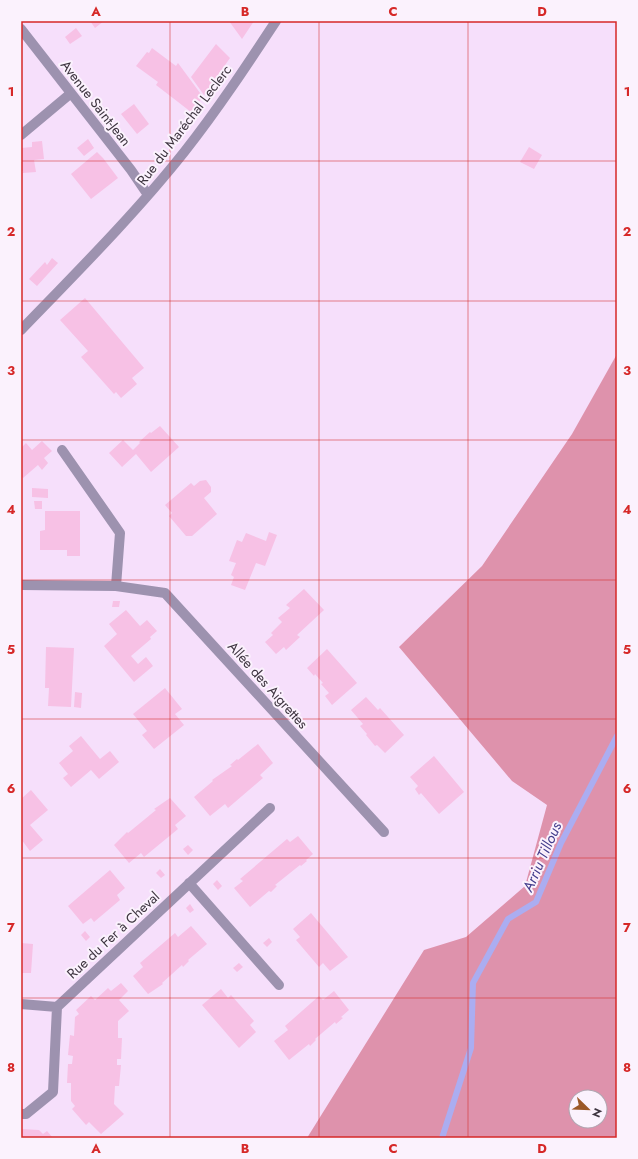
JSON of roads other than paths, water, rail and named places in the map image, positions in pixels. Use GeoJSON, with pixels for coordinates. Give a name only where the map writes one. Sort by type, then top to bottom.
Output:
{"type":"FeatureCollection","features":[{"type":"Feature","properties":{"kind":"street","name":"Rue du Maréchal Leclerc"},"geometry":{"type":"LineString","coordinates":[[21,330],[148,195],[186,151],[276,21]]}},
{"type":"Feature","properties":{"kind":"street","name":"Avenue Saint-Jean"},"geometry":{"type":"LineString","coordinates":[[21,29],[70,94],[131,170],[148,195]]}},
{"type":"Feature","properties":{"kind":"street"},"geometry":{"type":"LineString","coordinates":[[21,135],[70,94]]}},
{"type":"Feature","properties":{"kind":"street"},"geometry":{"type":"LineString","coordinates":[[62,450],[120,533],[116,586]]}},
{"type":"Feature","properties":{"kind":"street","name":"Allée des Aigrettes"},"geometry":{"type":"LineString","coordinates":[[21,585],[116,586],[165,593],[384,832]]}},
{"type":"Feature","properties":{"kind":"street","name":"Rue du Fer à Cheval"},"geometry":{"type":"LineString","coordinates":[[57,1007],[270,808]]}},
{"type":"Feature","properties":{"kind":"street"},"geometry":{"type":"LineString","coordinates":[[189,883],[279,985]]}},
{"type":"Feature","properties":{"kind":"street"},"geometry":{"type":"LineString","coordinates":[[21,1004],[57,1007],[53,1092],[26,1114],[21,1114]]}},
{"type":"Feature","properties":{"kind":"waterway","name":"Arriu Tillous"},"geometry":{"type":"LineString","coordinates":[[442,1138],[471,1048],[473,983],[508,919],[536,902],[561,843],[617,736]]}}]}
